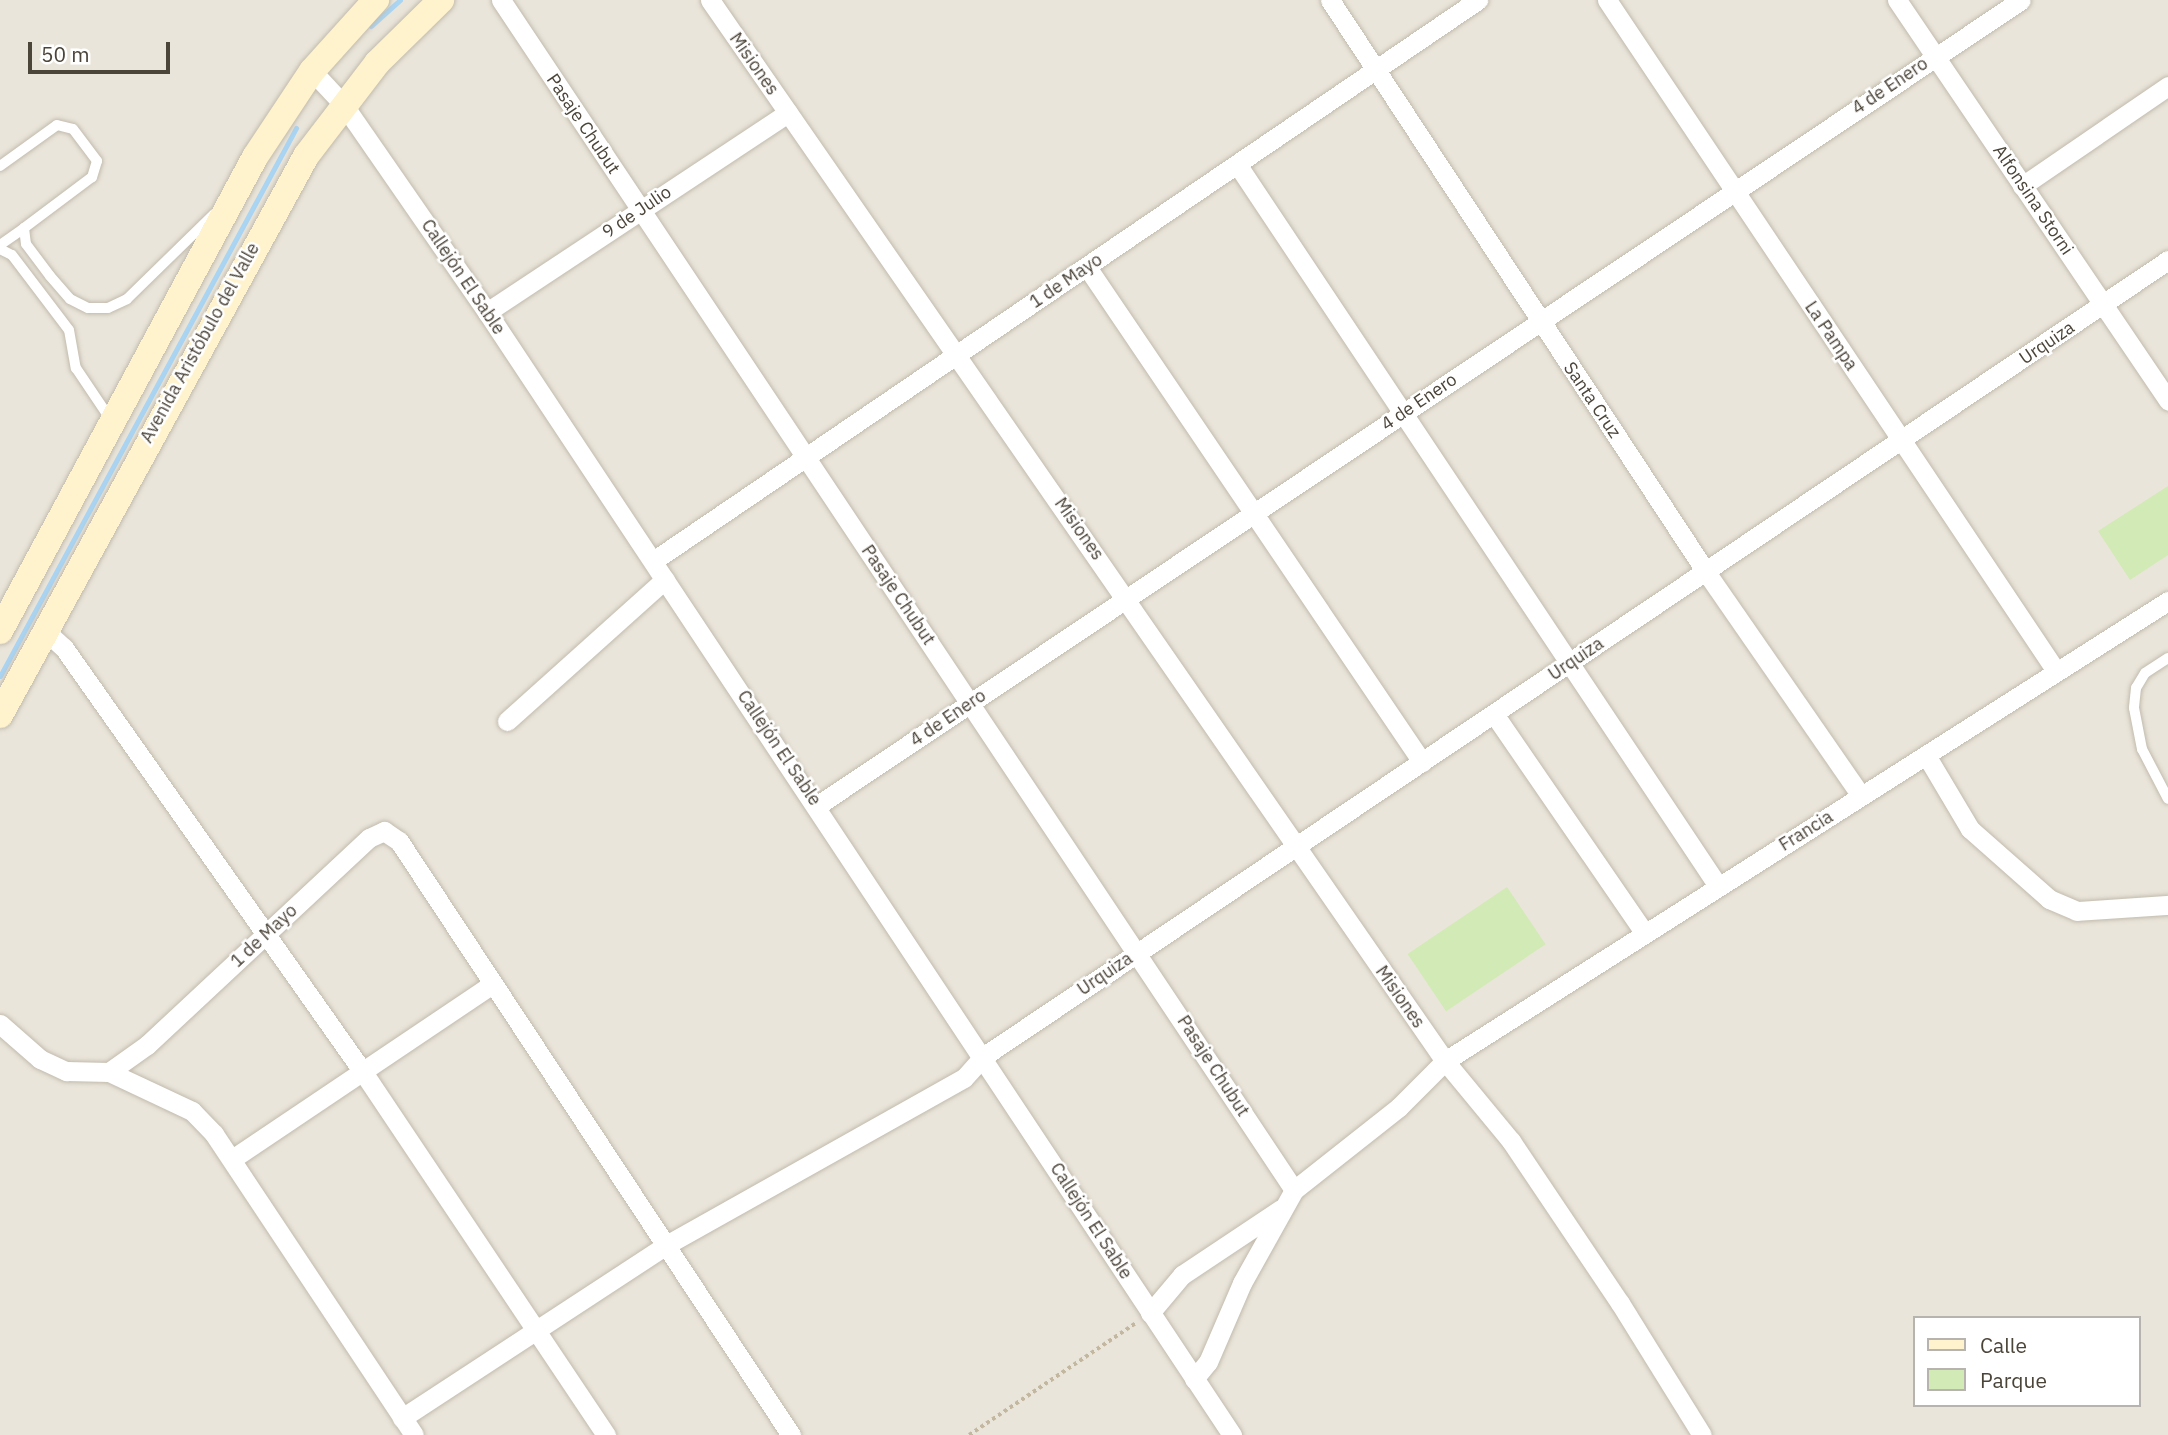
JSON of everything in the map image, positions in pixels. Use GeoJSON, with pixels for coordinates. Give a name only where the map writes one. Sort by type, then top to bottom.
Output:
{"type":"FeatureCollection","features":[{"type":"Feature","properties":{"kind":"main road","name":"Avenida Aristóbulo del Valle"},"geometry":{"type":"LineString","coordinates":[[0,715],[278,201],[343,104],[440,0]]}},
{"type":"Feature","properties":{"kind":"main road"},"geometry":{"type":"LineString","coordinates":[[0,631],[235,194],[312,71],[364,4]]}},
{"type":"Feature","properties":{"kind":"street","name":"Pasaje Chubut"},"geometry":{"type":"LineString","coordinates":[[501,0],[1139,952],[1290,1198]]}},
{"type":"Feature","properties":{"kind":"street","name":"Misiones"},"geometry":{"type":"LineString","coordinates":[[710,0],[1127,598],[1445,1061],[1518,1152],[1620,1303],[1702,1435]]}},
{"type":"Feature","properties":{"kind":"street","name":"Santa Cruz"},"geometry":{"type":"LineString","coordinates":[[1330,0],[1706,572],[1861,796]]}},
{"type":"Feature","properties":{"kind":"street","name":"1 de Mayo"},"geometry":{"type":"LineString","coordinates":[[653,561],[1478,0]]}},
{"type":"Feature","properties":{"kind":"street","name":"La Pampa"},"geometry":{"type":"LineString","coordinates":[[1607,0],[2056,671]]}},
{"type":"Feature","properties":{"kind":"street","name":"Alfonsina Storni"},"geometry":{"type":"LineString","coordinates":[[1897,0],[2168,401]]}},
{"type":"Feature","properties":{"kind":"street","name":"4 de Enero"},"geometry":{"type":"LineString","coordinates":[[818,805],[2021,0]]}},
{"type":"Feature","properties":{"kind":"street","name":"Callejón El Sable"},"geometry":{"type":"LineString","coordinates":[[312,71],[343,104],[487,312],[818,805],[1232,1435]]}},
{"type":"Feature","properties":{"kind":"street"},"geometry":{"type":"LineString","coordinates":[[2022,186],[2168,86]]}},
{"type":"Feature","properties":{"kind":"street","name":"9 de Julio"},"geometry":{"type":"LineString","coordinates":[[487,312],[788,113]]}},
{"type":"Feature","properties":{"kind":"street"},"geometry":{"type":"LineString","coordinates":[[1237,164],[1401,414],[1718,886]]}},
{"type":"Feature","properties":{"kind":"street","name":"Urquiza"},"geometry":{"type":"LineString","coordinates":[[402,1418],[668,1244],[831,1149],[926,1103],[964,1078],[984,1056],[2168,261]]}},
{"type":"Feature","properties":{"kind":"street"},"geometry":{"type":"LineString","coordinates":[[1087,267],[1422,762]]}},
{"type":"Feature","properties":{"kind":"street"},"geometry":{"type":"LineString","coordinates":[[507,722],[665,579]]}},
{"type":"Feature","properties":{"kind":"street","name":"Francia"},"geometry":{"type":"LineString","coordinates":[[1150,1313],[1182,1275],[1290,1198],[1399,1107],[1445,1061],[2168,601]]}},
{"type":"Feature","properties":{"kind":"street"},"geometry":{"type":"LineString","coordinates":[[44,630],[64,648],[363,1072],[606,1435]]}},
{"type":"Feature","properties":{"kind":"street"},"geometry":{"type":"LineString","coordinates":[[1494,714],[1644,932]]}},
{"type":"Feature","properties":{"kind":"street"},"geometry":{"type":"LineString","coordinates":[[1926,755],[1970,829],[2049,899],[2077,911],[2168,905]]}},
{"type":"Feature","properties":{"kind":"street","name":"1 de Mayo"},"geometry":{"type":"LineString","coordinates":[[109,1072],[147,1045],[369,838],[384,831],[399,841],[492,984]]}},
{"type":"Feature","properties":{"kind":"street"},"geometry":{"type":"LineString","coordinates":[[232,1159],[492,984],[668,1244],[791,1435]]}},
{"type":"Feature","properties":{"kind":"street"},"geometry":{"type":"LineString","coordinates":[[0,1024],[40,1059],[66,1071],[109,1072],[192,1111],[232,1159],[414,1435]]}},
{"type":"Feature","properties":{"kind":"street"},"geometry":{"type":"LineString","coordinates":[[1194,1379],[1208,1362],[1237,1293],[1290,1198]]}},
{"type":"Feature","properties":{"kind":"lane"},"geometry":{"type":"LineString","coordinates":[[0,166],[57,125],[73,129],[97,161],[92,177],[0,247],[12,255],[69,330],[76,368],[87,391],[112,422]]}},
{"type":"Feature","properties":{"kind":"lane"},"geometry":{"type":"LineString","coordinates":[[24,228],[26,244],[70,299],[88,308],[108,308],[127,299],[235,194]]}},
{"type":"Feature","properties":{"kind":"lane"},"geometry":{"type":"LineString","coordinates":[[2168,658],[2145,673],[2136,688],[2133,708],[2141,749],[2168,799]]}},
{"type":"Feature","properties":{"kind":"path"},"geometry":{"type":"LineString","coordinates":[[969,1435],[1150,1313]]}},
{"type":"Feature","properties":{"kind":"shaded area"},"geometry":{"type":"Polygon","coordinates":[[[0,0],[2168,0],[2168,1435],[0,1435],[0,0]]]}},
{"type":"Feature","properties":{"kind":"green space"},"geometry":{"type":"Polygon","coordinates":[[[2168,486],[2168,555],[2130,580],[2098,531],[2168,486]]]}},
{"type":"Feature","properties":{"kind":"green space"},"geometry":{"type":"Polygon","coordinates":[[[1507,887],[1546,944],[1446,1011],[1408,954],[1507,887]]]}},
{"type":"Feature","properties":{"kind":"waterway"},"geometry":{"type":"LineString","coordinates":[[371,26],[400,0]]}},
{"type":"Feature","properties":{"kind":"waterway"},"geometry":{"type":"LineString","coordinates":[[0,676],[296,128]]}}]}
